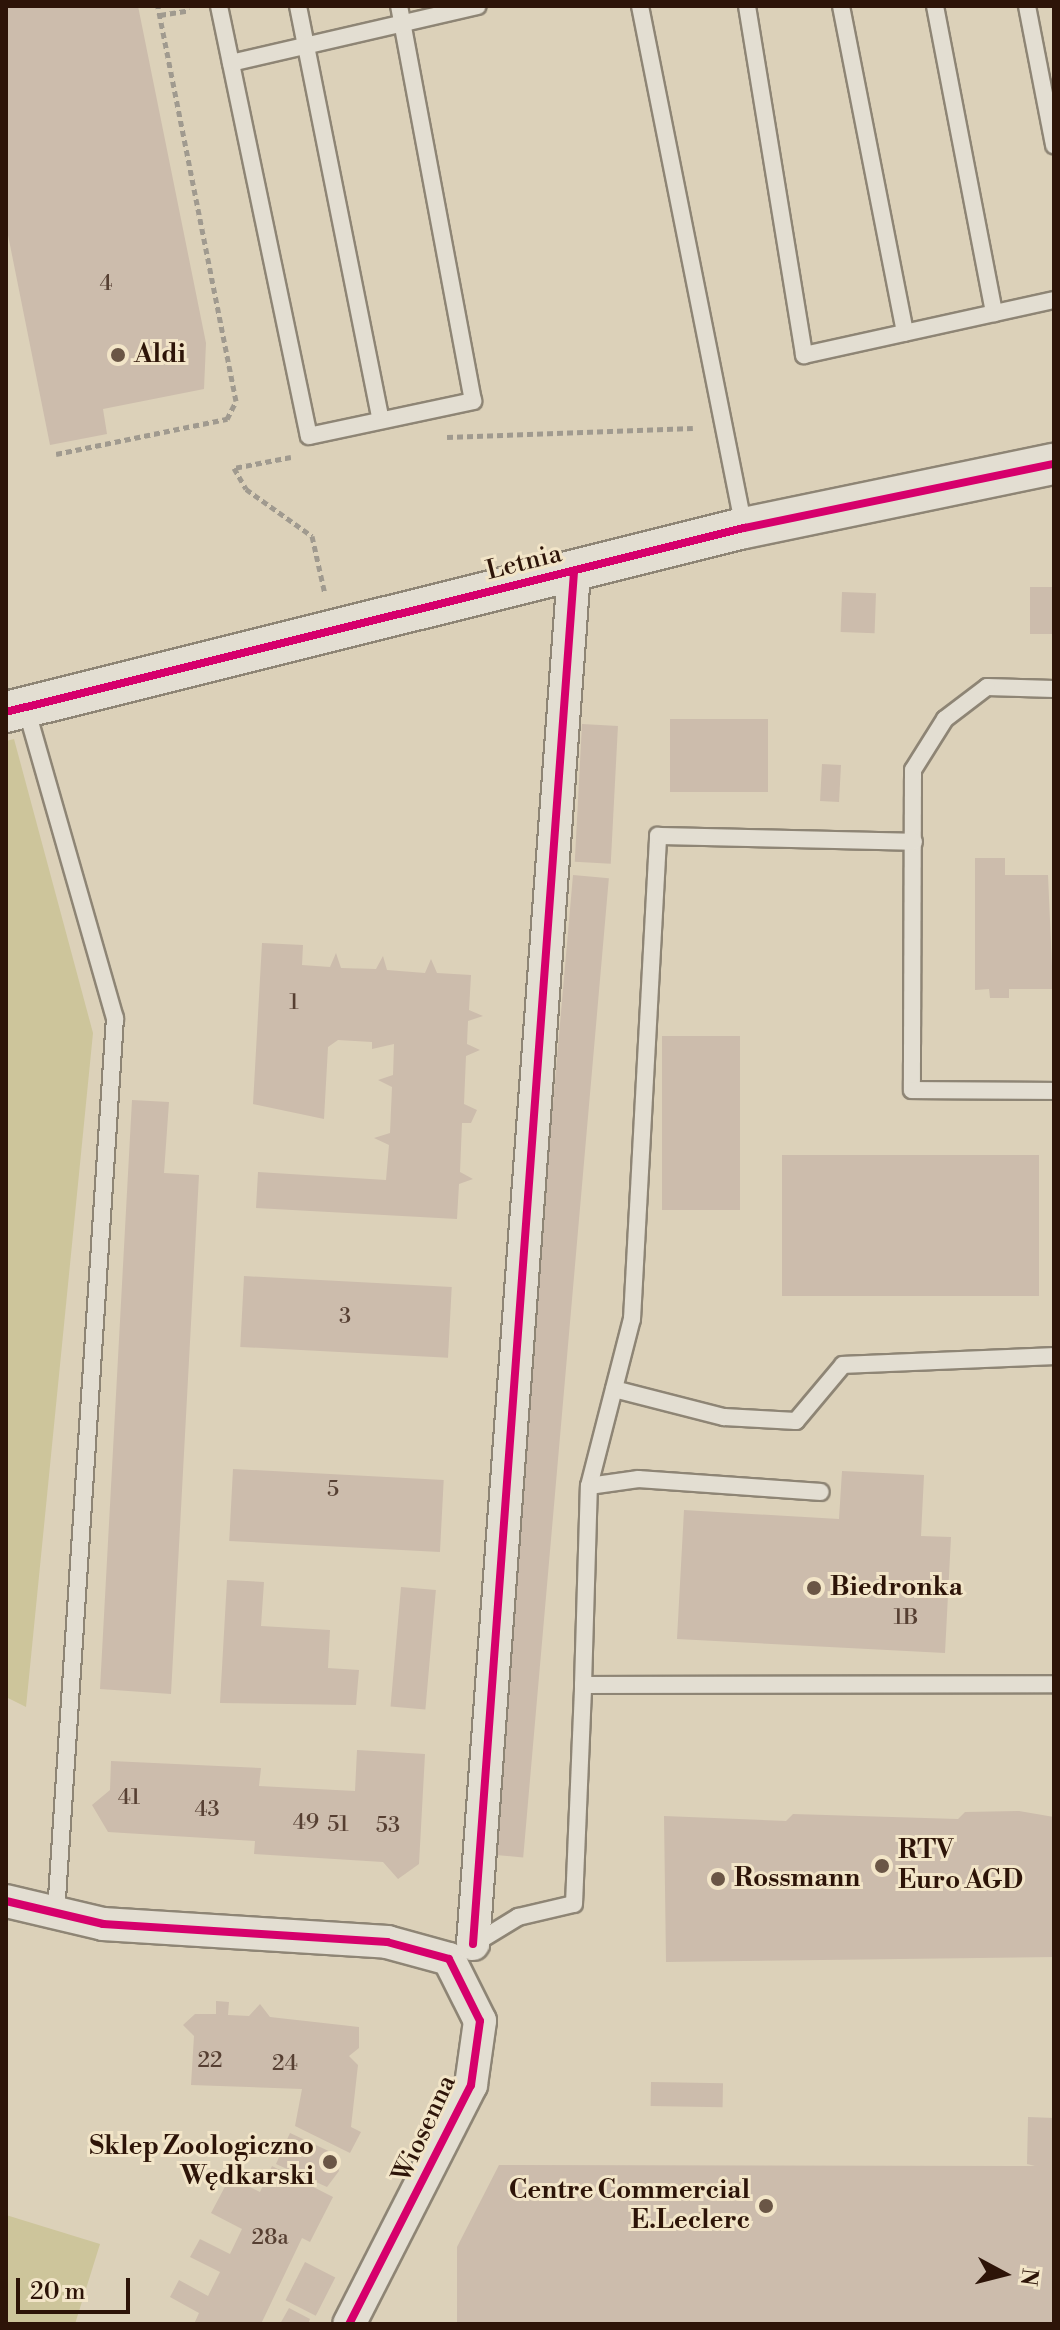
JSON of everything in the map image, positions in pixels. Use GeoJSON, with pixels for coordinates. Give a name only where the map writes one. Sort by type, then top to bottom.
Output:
{"type":"FeatureCollection","features":[{"type":"Feature","properties":{"kind":"street","name":"Letnia"},"geometry":{"type":"LineString","coordinates":[[16,710],[744,528],[1054,464]]}},
{"type":"Feature","properties":{"kind":"street"},"geometry":{"type":"LineString","coordinates":[[6,1901],[56,1913],[208,1936],[387,1942],[461,1952],[574,571]]}},
{"type":"Feature","properties":{"kind":"street","name":"Wiosenna"},"geometry":{"type":"LineString","coordinates":[[349,2324],[471,2085],[480,2021],[461,1952]]}},
{"type":"Feature","properties":{"kind":"lane"},"geometry":{"type":"LineString","coordinates":[[219,6],[309,436],[473,401],[400,13]]}},
{"type":"Feature","properties":{"kind":"lane"},"geometry":{"type":"LineString","coordinates":[[298,6],[381,420]]}},
{"type":"Feature","properties":{"kind":"lane"},"geometry":{"type":"LineString","coordinates":[[231,63],[305,44],[400,13],[477,6]]}},
{"type":"Feature","properties":{"kind":"lane"},"geometry":{"type":"LineString","coordinates":[[640,6],[744,528]]}},
{"type":"Feature","properties":{"kind":"lane"},"geometry":{"type":"LineString","coordinates":[[747,6],[804,355],[1054,300]]}},
{"type":"Feature","properties":{"kind":"lane"},"geometry":{"type":"LineString","coordinates":[[841,6],[905,333]]}},
{"type":"Feature","properties":{"kind":"lane"},"geometry":{"type":"LineString","coordinates":[[935,6],[994,313]]}},
{"type":"Feature","properties":{"kind":"lane"},"geometry":{"type":"LineString","coordinates":[[1027,6],[1054,145]]}},
{"type":"Feature","properties":{"kind":"lane"},"geometry":{"type":"LineString","coordinates":[[1054,689],[987,687],[945,719],[913,770],[912,1090],[1054,1091]]}},
{"type":"Feature","properties":{"kind":"lane"},"geometry":{"type":"LineString","coordinates":[[16,710],[115,1018],[56,1913]]}},
{"type":"Feature","properties":{"kind":"lane"},"geometry":{"type":"LineString","coordinates":[[461,1952],[518,1917],[574,1904],[589,1486],[632,1319],[658,836],[914,842]]}},
{"type":"Feature","properties":{"kind":"lane"},"geometry":{"type":"LineString","coordinates":[[614,1389],[724,1417],[796,1421],[843,1365],[1054,1356]]}},
{"type":"Feature","properties":{"kind":"lane"},"geometry":{"type":"LineString","coordinates":[[589,1486],[639,1479],[821,1492]]}},
{"type":"Feature","properties":{"kind":"lane"},"geometry":{"type":"LineString","coordinates":[[583,1685],[1054,1684]]}},
{"type":"Feature","properties":{"kind":"path"},"geometry":{"type":"LineString","coordinates":[[56,454],[227,419],[236,401],[158,6]]}},
{"type":"Feature","properties":{"kind":"path"},"geometry":{"type":"LineString","coordinates":[[160,15],[190,10]]}},
{"type":"Feature","properties":{"kind":"path"},"geometry":{"type":"LineString","coordinates":[[438,438],[693,428]]}},
{"type":"Feature","properties":{"kind":"path"},"geometry":{"type":"LineString","coordinates":[[296,456],[234,468],[246,489],[312,536],[325,595]]}},
{"type":"Feature","properties":{"kind":"shaded area"},"geometry":{"type":"Polygon","coordinates":[[[14,739],[93,1033],[26,1707],[6,1697],[6,741],[14,739]]]}},
{"type":"Feature","properties":{"kind":"shaded area"},"geometry":{"type":"Polygon","coordinates":[[[6,2215],[100,2244],[75,2324],[6,2323],[6,2215]]]}},
{"type":"Feature","properties":{"kind":"building"},"geometry":{"type":"Polygon","coordinates":[[[6,6],[138,6],[206,343],[204,389],[103,409],[107,434],[50,445],[6,225],[6,6]]]}},
{"type":"Feature","properties":{"kind":"building"},"geometry":{"type":"Polygon","coordinates":[[[1030,587],[1054,587],[1054,634],[1030,634],[1030,587]]]}},
{"type":"Feature","properties":{"kind":"building"},"geometry":{"type":"Polygon","coordinates":[[[842,592],[876,593],[875,633],[841,632],[842,592]]]}},
{"type":"Feature","properties":{"kind":"building"},"geometry":{"type":"Polygon","coordinates":[[[670,719],[768,719],[768,792],[670,792],[670,719]]]}},
{"type":"Feature","properties":{"kind":"building"},"geometry":{"type":"Polygon","coordinates":[[[582,724],[618,726],[611,864],[575,862],[582,724]]]}},
{"type":"Feature","properties":{"kind":"building"},"geometry":{"type":"Polygon","coordinates":[[[822,764],[841,765],[839,802],[820,801],[822,764]]]}},
{"type":"Feature","properties":{"kind":"building"},"geometry":{"type":"Polygon","coordinates":[[[975,858],[1005,858],[1005,875],[1048,875],[1053,989],[1009,989],[1009,998],[990,998],[989,989],[975,990],[975,858]]]}},
{"type":"Feature","properties":{"kind":"building"},"geometry":{"type":"Polygon","coordinates":[[[573,875],[609,878],[523,1857],[487,1854],[573,875]]]}},
{"type":"Feature","properties":{"kind":"building"},"geometry":{"type":"Polygon","coordinates":[[[262,943],[303,945],[302,965],[330,967],[336,953],[341,968],[376,969],[383,956],[387,970],[425,973],[431,959],[437,973],[471,975],[469,1010],[483,1016],[468,1021],[467,1044],[480,1050],[466,1056],[464,1104],[477,1110],[471,1123],[462,1123],[460,1172],[473,1179],[459,1184],[457,1219],[256,1208],[258,1172],[386,1180],[389,1145],[374,1138],[390,1133],[392,1087],[378,1080],[393,1075],[394,1044],[372,1049],[372,1042],[338,1040],[328,1047],[324,1119],[253,1104],[262,943]]]}},
{"type":"Feature","properties":{"kind":"building"},"geometry":{"type":"Polygon","coordinates":[[[662,1036],[740,1036],[740,1210],[662,1210],[662,1036]]]}},
{"type":"Feature","properties":{"kind":"building"},"geometry":{"type":"Polygon","coordinates":[[[132,1100],[169,1102],[164,1173],[199,1175],[171,1694],[100,1689],[132,1100]]]}},
{"type":"Feature","properties":{"kind":"building"},"geometry":{"type":"Polygon","coordinates":[[[782,1155],[1039,1155],[1039,1296],[782,1296],[782,1155]]]}},
{"type":"Feature","properties":{"kind":"building"},"geometry":{"type":"Polygon","coordinates":[[[244,1276],[452,1287],[448,1358],[240,1347],[244,1276]]]}},
{"type":"Feature","properties":{"kind":"building"},"geometry":{"type":"Polygon","coordinates":[[[233,1469],[444,1480],[440,1552],[229,1541],[233,1469]]]}},
{"type":"Feature","properties":{"kind":"building","name":"Biedronka"},"geometry":{"type":"Polygon","coordinates":[[[842,1471],[924,1475],[921,1536],[951,1537],[945,1653],[677,1639],[684,1510],[839,1519],[842,1471]]]}},
{"type":"Feature","properties":{"kind":"building"},"geometry":{"type":"Polygon","coordinates":[[[227,1580],[264,1582],[261,1626],[330,1630],[328,1668],[359,1670],[356,1705],[220,1703],[227,1580]]]}},
{"type":"Feature","properties":{"kind":"building"},"geometry":{"type":"Polygon","coordinates":[[[401,1587],[436,1590],[425,1710],[391,1707],[401,1587]]]}},
{"type":"Feature","properties":{"kind":"building"},"geometry":{"type":"Polygon","coordinates":[[[357,1750],[425,1754],[419,1864],[398,1879],[383,1862],[254,1854],[255,1841],[108,1832],[92,1805],[110,1790],[111,1761],[261,1768],[259,1786],[355,1791],[357,1750]]]}},
{"type":"Feature","properties":{"kind":"building"},"geometry":{"type":"Polygon","coordinates":[[[1019,1811],[1054,1817],[1054,1957],[666,1962],[664,1816],[786,1821],[793,1814],[958,1819],[965,1812],[1019,1811]]]}},
{"type":"Feature","properties":{"kind":"building"},"geometry":{"type":"Polygon","coordinates":[[[216,2001],[229,2002],[228,2015],[249,2016],[260,2004],[270,2017],[359,2027],[359,2048],[349,2056],[358,2065],[351,2127],[361,2132],[350,2153],[295,2126],[302,2089],[191,2085],[194,2036],[183,2025],[195,2014],[216,2014],[216,2001]]]}},
{"type":"Feature","properties":{"kind":"building"},"geometry":{"type":"Polygon","coordinates":[[[651,2082],[723,2083],[723,2107],[651,2106],[651,2082]]]}},
{"type":"Feature","properties":{"kind":"building","name":"Centre Commercial E.Leclerc"},"geometry":{"type":"Polygon","coordinates":[[[1028,2117],[1054,2118],[1054,2324],[457,2324],[457,2247],[499,2165],[1035,2166],[1027,2164],[1028,2117]]]}},
{"type":"Feature","properties":{"kind":"building"},"geometry":{"type":"Polygon","coordinates":[[[290,2133],[335,2154],[339,2171],[327,2187],[276,2164],[290,2133]]]}},
{"type":"Feature","properties":{"kind":"building"},"geometry":{"type":"Polygon","coordinates":[[[272,2166],[333,2197],[310,2242],[302,2238],[261,2324],[194,2324],[199,2313],[170,2297],[179,2280],[208,2296],[220,2272],[190,2257],[200,2239],[230,2254],[242,2229],[211,2213],[230,2177],[260,2192],[272,2166]]]}},
{"type":"Feature","properties":{"kind":"building"},"geometry":{"type":"Polygon","coordinates":[[[305,2262],[335,2277],[316,2316],[285,2300],[305,2262]]]}},
{"type":"Feature","properties":{"kind":"building"},"geometry":{"type":"Polygon","coordinates":[[[289,2308],[310,2319],[308,2324],[280,2324],[289,2308]]]}},
{"type":"Feature","properties":{"kind":"cycle path"},"geometry":{"type":"LineString","coordinates":[[6,712],[744,528],[1054,464]]}},
{"type":"Feature","properties":{"kind":"cycle path"},"geometry":{"type":"LineString","coordinates":[[473,1944],[574,571]]}},
{"type":"Feature","properties":{"kind":"cycle path"},"geometry":{"type":"LineString","coordinates":[[6,1901],[103,1924],[387,1942],[449,1959],[480,2021],[471,2085],[349,2324]]}},
{"type":"Feature","properties":{"kind":"place","name":"Aldi"},"geometry":{"type":"Point","coordinates":[118,355]}},
{"type":"Feature","properties":{"kind":"place","name":"Biedronka"},"geometry":{"type":"Point","coordinates":[814,1588]}},
{"type":"Feature","properties":{"kind":"place","name":"RTV Euro AGD"},"geometry":{"type":"Point","coordinates":[882,1866]}},
{"type":"Feature","properties":{"kind":"place","name":"Rossmann"},"geometry":{"type":"Point","coordinates":[718,1879]}},
{"type":"Feature","properties":{"kind":"place","name":"Sklep Zoologiczno Wędkarski"},"geometry":{"type":"Point","coordinates":[330,2162]}},
{"type":"Feature","properties":{"kind":"place","name":"Centre Commercial E.Leclerc"},"geometry":{"type":"Point","coordinates":[766,2206]}}]}
